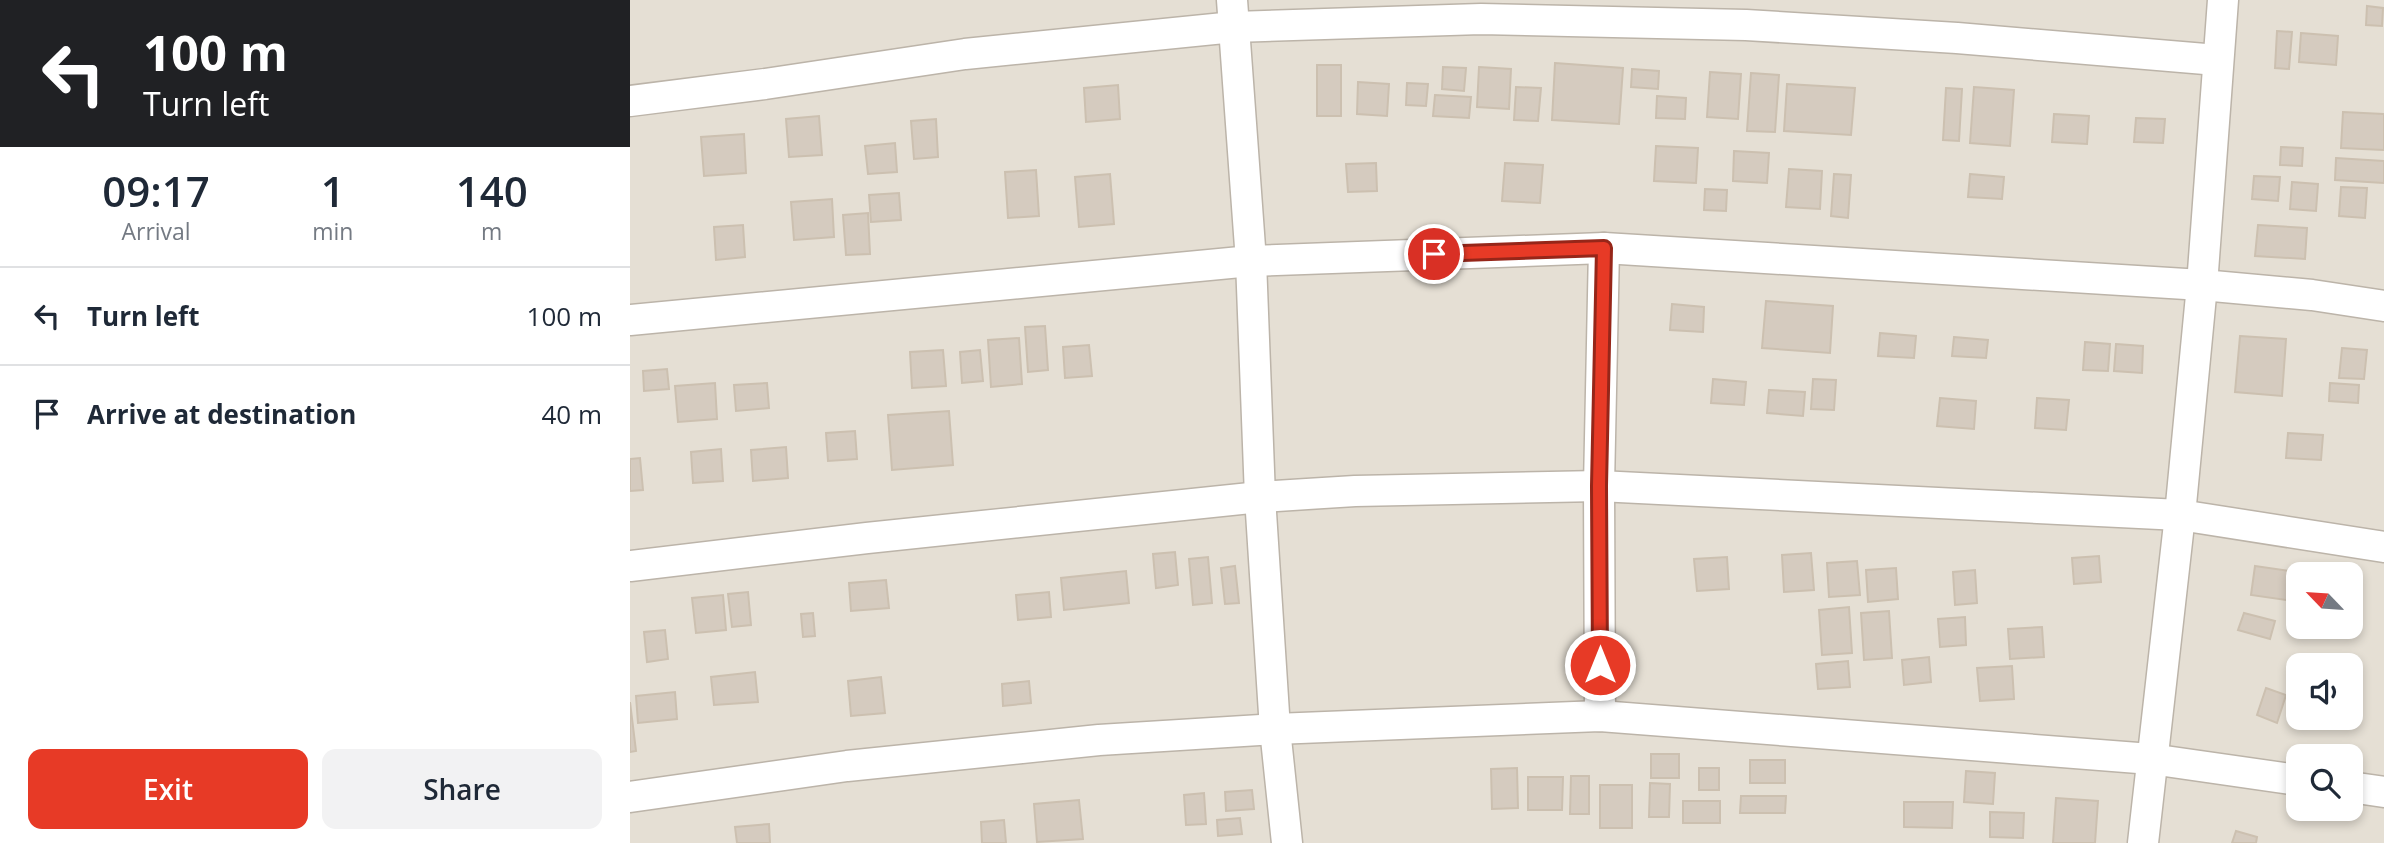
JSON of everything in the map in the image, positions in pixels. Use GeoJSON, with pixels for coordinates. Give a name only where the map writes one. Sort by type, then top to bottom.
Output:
{"type":"FeatureCollection","features":[{"type":"Feature","properties":{"kind":"street"},"geometry":{"type":"LineString","coordinates":[[2143,843],[2180,515],[2202,285],[2223,0]]}},
{"type":"Feature","properties":{"kind":"street"},"geometry":{"type":"LineString","coordinates":[[630,101],[765,84],[1233,13],[1746,25],[1957,38],[2217,60]]}},
{"type":"Feature","properties":{"kind":"street"},"geometry":{"type":"LineString","coordinates":[[1233,13],[1251,261],[1275,729],[1287,843]]}},
{"type":"Feature","properties":{"kind":"street"},"geometry":{"type":"LineString","coordinates":[[1600,716],[1599,486],[1604,248]]}},
{"type":"Feature","properties":{"kind":"street"},"geometry":{"type":"LineString","coordinates":[[630,320],[1251,261],[1604,248],[2202,285],[2312,295],[2384,306]]}},
{"type":"Feature","properties":{"kind":"street"},"geometry":{"type":"LineString","coordinates":[[630,566],[1261,497],[1355,491],[1599,486],[2180,515],[2384,547]]}},
{"type":"Feature","properties":{"kind":"street"},"geometry":{"type":"LineString","coordinates":[[630,797],[861,764],[1099,740],[1275,729],[1600,716],[2151,759],[2286,778]]}},
{"type":"Feature","properties":{"kind":"street"},"geometry":{"type":"LineString","coordinates":[[2363,789],[2384,792]]}},
{"type":"Feature","properties":{"kind":"shaded area"},"geometry":{"type":"Polygon","coordinates":[[[630,0],[2384,0],[2384,843],[630,843],[630,0]]]}},
{"type":"Feature","properties":{"kind":"building"},"geometry":{"type":"Polygon","coordinates":[[[2367,6],[2383,8],[2382,26],[2366,25],[2367,6]]]}},
{"type":"Feature","properties":{"kind":"building"},"geometry":{"type":"Polygon","coordinates":[[[2277,31],[2292,32],[2289,69],[2275,68],[2277,31]]]}},
{"type":"Feature","properties":{"kind":"building"},"geometry":{"type":"Polygon","coordinates":[[[2301,33],[2338,36],[2336,65],[2299,62],[2301,33]]]}},
{"type":"Feature","properties":{"kind":"building"},"geometry":{"type":"Polygon","coordinates":[[[1555,63],[1623,68],[1619,124],[1552,120],[1555,63]]]}},
{"type":"Feature","properties":{"kind":"building"},"geometry":{"type":"Polygon","coordinates":[[[1317,65],[1341,65],[1341,116],[1317,116],[1317,65]]]}},
{"type":"Feature","properties":{"kind":"building"},"geometry":{"type":"Polygon","coordinates":[[[1443,67],[1466,68],[1464,91],[1442,89],[1443,67]]]}},
{"type":"Feature","properties":{"kind":"building"},"geometry":{"type":"Polygon","coordinates":[[[1479,67],[1511,69],[1509,109],[1477,107],[1479,67]]]}},
{"type":"Feature","properties":{"kind":"building"},"geometry":{"type":"Polygon","coordinates":[[[1632,69],[1659,71],[1658,89],[1631,87],[1632,69]]]}},
{"type":"Feature","properties":{"kind":"building"},"geometry":{"type":"Polygon","coordinates":[[[1710,72],[1741,74],[1738,119],[1707,117],[1710,72]]]}},
{"type":"Feature","properties":{"kind":"building"},"geometry":{"type":"Polygon","coordinates":[[[1751,73],[1779,75],[1775,132],[1747,131],[1751,73]]]}},
{"type":"Feature","properties":{"kind":"building"},"geometry":{"type":"Polygon","coordinates":[[[1358,82],[1389,84],[1387,116],[1357,114],[1358,82]]]}},
{"type":"Feature","properties":{"kind":"building"},"geometry":{"type":"Polygon","coordinates":[[[1407,83],[1428,84],[1426,106],[1406,105],[1407,83]]]}},
{"type":"Feature","properties":{"kind":"building"},"geometry":{"type":"Polygon","coordinates":[[[1787,84],[1855,88],[1851,135],[1784,131],[1787,84]]]}},
{"type":"Feature","properties":{"kind":"building"},"geometry":{"type":"Polygon","coordinates":[[[1118,85],[1120,119],[1086,122],[1084,88],[1118,85]]]}},
{"type":"Feature","properties":{"kind":"building"},"geometry":{"type":"Polygon","coordinates":[[[1516,87],[1541,88],[1538,121],[1514,120],[1516,87]]]}},
{"type":"Feature","properties":{"kind":"building"},"geometry":{"type":"Polygon","coordinates":[[[1974,87],[2014,90],[2010,146],[1970,143],[1974,87]]]}},
{"type":"Feature","properties":{"kind":"building"},"geometry":{"type":"Polygon","coordinates":[[[1946,88],[1962,89],[1959,141],[1943,140],[1946,88]]]}},
{"type":"Feature","properties":{"kind":"building"},"geometry":{"type":"Polygon","coordinates":[[[1435,95],[1471,97],[1469,118],[1433,116],[1435,95]]]}},
{"type":"Feature","properties":{"kind":"building"},"geometry":{"type":"Polygon","coordinates":[[[1657,96],[1686,98],[1685,119],[1656,118],[1657,96]]]}},
{"type":"Feature","properties":{"kind":"building"},"geometry":{"type":"Polygon","coordinates":[[[2343,112],[2384,114],[2384,150],[2341,148],[2343,112]]]}},
{"type":"Feature","properties":{"kind":"building"},"geometry":{"type":"Polygon","coordinates":[[[2054,114],[2089,116],[2087,144],[2052,142],[2054,114]]]}},
{"type":"Feature","properties":{"kind":"building"},"geometry":{"type":"Polygon","coordinates":[[[819,116],[822,155],[789,157],[786,119],[819,116]]]}},
{"type":"Feature","properties":{"kind":"building"},"geometry":{"type":"Polygon","coordinates":[[[2136,118],[2165,119],[2163,143],[2134,142],[2136,118]]]}},
{"type":"Feature","properties":{"kind":"building"},"geometry":{"type":"Polygon","coordinates":[[[936,119],[938,157],[914,159],[911,121],[936,119]]]}},
{"type":"Feature","properties":{"kind":"building"},"geometry":{"type":"Polygon","coordinates":[[[744,134],[746,173],[704,176],[701,137],[744,134]]]}},
{"type":"Feature","properties":{"kind":"building"},"geometry":{"type":"Polygon","coordinates":[[[895,143],[897,172],[868,174],[865,146],[895,143]]]}},
{"type":"Feature","properties":{"kind":"building"},"geometry":{"type":"Polygon","coordinates":[[[1656,146],[1698,148],[1696,183],[1654,181],[1656,146]]]}},
{"type":"Feature","properties":{"kind":"building"},"geometry":{"type":"Polygon","coordinates":[[[2281,147],[2303,148],[2302,166],[2280,165],[2281,147]]]}},
{"type":"Feature","properties":{"kind":"building"},"geometry":{"type":"Polygon","coordinates":[[[1734,151],[1769,153],[1767,183],[1733,181],[1734,151]]]}},
{"type":"Feature","properties":{"kind":"building"},"geometry":{"type":"Polygon","coordinates":[[[2336,158],[2384,161],[2384,183],[2335,180],[2336,158]]]}},
{"type":"Feature","properties":{"kind":"building"},"geometry":{"type":"Polygon","coordinates":[[[1376,163],[1377,191],[1348,192],[1346,164],[1376,163]]]}},
{"type":"Feature","properties":{"kind":"building"},"geometry":{"type":"Polygon","coordinates":[[[1505,163],[1543,165],[1540,203],[1502,201],[1505,163]]]}},
{"type":"Feature","properties":{"kind":"building"},"geometry":{"type":"Polygon","coordinates":[[[1789,169],[1822,171],[1820,209],[1786,207],[1789,169]]]}},
{"type":"Feature","properties":{"kind":"building"},"geometry":{"type":"Polygon","coordinates":[[[1036,170],[1039,216],[1008,218],[1005,172],[1036,170]]]}},
{"type":"Feature","properties":{"kind":"building"},"geometry":{"type":"Polygon","coordinates":[[[1110,174],[1114,224],[1079,227],[1075,177],[1110,174]]]}},
{"type":"Feature","properties":{"kind":"building"},"geometry":{"type":"Polygon","coordinates":[[[1834,174],[1851,175],[1848,218],[1831,216],[1834,174]]]}},
{"type":"Feature","properties":{"kind":"building"},"geometry":{"type":"Polygon","coordinates":[[[1970,174],[2004,177],[2002,199],[1968,197],[1970,174]]]}},
{"type":"Feature","properties":{"kind":"building"},"geometry":{"type":"Polygon","coordinates":[[[2254,176],[2280,177],[2278,201],[2252,199],[2254,176]]]}},
{"type":"Feature","properties":{"kind":"building"},"geometry":{"type":"Polygon","coordinates":[[[2292,182],[2318,184],[2316,211],[2290,209],[2292,182]]]}},
{"type":"Feature","properties":{"kind":"building"},"geometry":{"type":"Polygon","coordinates":[[[2341,187],[2367,188],[2365,218],[2339,216],[2341,187]]]}},
{"type":"Feature","properties":{"kind":"building"},"geometry":{"type":"Polygon","coordinates":[[[1705,189],[1727,190],[1726,211],[1704,210],[1705,189]]]}},
{"type":"Feature","properties":{"kind":"building"},"geometry":{"type":"Polygon","coordinates":[[[899,193],[901,220],[871,222],[869,195],[899,193]]]}},
{"type":"Feature","properties":{"kind":"building"},"geometry":{"type":"Polygon","coordinates":[[[832,199],[834,237],[794,240],[791,202],[832,199]]]}},
{"type":"Feature","properties":{"kind":"building"},"geometry":{"type":"Polygon","coordinates":[[[868,213],[870,254],[846,255],[843,215],[868,213]]]}},
{"type":"Feature","properties":{"kind":"building"},"geometry":{"type":"Polygon","coordinates":[[[743,225],[745,257],[716,260],[714,227],[743,225]]]}},
{"type":"Feature","properties":{"kind":"building"},"geometry":{"type":"Polygon","coordinates":[[[2258,225],[2307,228],[2305,259],[2255,256],[2258,225]]]}},
{"type":"Feature","properties":{"kind":"building"},"geometry":{"type":"Polygon","coordinates":[[[1766,301],[1833,306],[1830,353],[1762,348],[1766,301]]]}},
{"type":"Feature","properties":{"kind":"building"},"geometry":{"type":"Polygon","coordinates":[[[1672,304],[1704,307],[1703,332],[1670,330],[1672,304]]]}},
{"type":"Feature","properties":{"kind":"building"},"geometry":{"type":"Polygon","coordinates":[[[1045,326],[1048,370],[1028,372],[1025,327],[1045,326]]]}},
{"type":"Feature","properties":{"kind":"building"},"geometry":{"type":"Polygon","coordinates":[[[1880,333],[1916,336],[1914,358],[1878,356],[1880,333]]]}},
{"type":"Feature","properties":{"kind":"building"},"geometry":{"type":"Polygon","coordinates":[[[2240,336],[2286,339],[2282,396],[2235,392],[2240,336]]]}},
{"type":"Feature","properties":{"kind":"building"},"geometry":{"type":"Polygon","coordinates":[[[1954,337],[1988,340],[1986,358],[1952,356],[1954,337]]]}},
{"type":"Feature","properties":{"kind":"building"},"geometry":{"type":"Polygon","coordinates":[[[1019,338],[1022,384],[991,387],[988,340],[1019,338]]]}},
{"type":"Feature","properties":{"kind":"building"},"geometry":{"type":"Polygon","coordinates":[[[2085,342],[2110,344],[2108,371],[2083,370],[2085,342]]]}},
{"type":"Feature","properties":{"kind":"building"},"geometry":{"type":"Polygon","coordinates":[[[2116,344],[2143,346],[2142,373],[2114,371],[2116,344]]]}},
{"type":"Feature","properties":{"kind":"building"},"geometry":{"type":"Polygon","coordinates":[[[1089,345],[1092,376],[1065,378],[1063,347],[1089,345]]]}},
{"type":"Feature","properties":{"kind":"building"},"geometry":{"type":"Polygon","coordinates":[[[2342,348],[2367,350],[2364,379],[2339,378],[2342,348]]]}},
{"type":"Feature","properties":{"kind":"building"},"geometry":{"type":"Polygon","coordinates":[[[943,350],[946,386],[912,388],[910,352],[943,350]]]}},
{"type":"Feature","properties":{"kind":"building"},"geometry":{"type":"Polygon","coordinates":[[[980,350],[983,381],[962,383],[960,352],[980,350]]]}},
{"type":"Feature","properties":{"kind":"building"},"geometry":{"type":"Polygon","coordinates":[[[667,369],[669,389],[644,391],[643,371],[667,369]]]}},
{"type":"Feature","properties":{"kind":"building"},"geometry":{"type":"Polygon","coordinates":[[[1713,379],[1746,382],[1744,405],[1711,403],[1713,379]]]}},
{"type":"Feature","properties":{"kind":"building"},"geometry":{"type":"Polygon","coordinates":[[[1813,379],[1836,380],[1834,410],[1811,409],[1813,379]]]}},
{"type":"Feature","properties":{"kind":"building"},"geometry":{"type":"Polygon","coordinates":[[[715,383],[717,419],[678,422],[675,386],[715,383]]]}},
{"type":"Feature","properties":{"kind":"building"},"geometry":{"type":"Polygon","coordinates":[[[767,383],[769,408],[736,411],[734,385],[767,383]]]}},
{"type":"Feature","properties":{"kind":"building"},"geometry":{"type":"Polygon","coordinates":[[[2330,383],[2359,385],[2358,403],[2329,401],[2330,383]]]}},
{"type":"Feature","properties":{"kind":"building"},"geometry":{"type":"Polygon","coordinates":[[[1769,390],[1805,392],[1803,416],[1767,413],[1769,390]]]}},
{"type":"Feature","properties":{"kind":"building"},"geometry":{"type":"Polygon","coordinates":[[[1940,398],[1976,401],[1974,429],[1937,426],[1940,398]]]}},
{"type":"Feature","properties":{"kind":"building"},"geometry":{"type":"Polygon","coordinates":[[[2037,398],[2069,400],[2066,430],[2035,428],[2037,398]]]}},
{"type":"Feature","properties":{"kind":"building"},"geometry":{"type":"Polygon","coordinates":[[[949,411],[953,465],[892,470],[888,415],[949,411]]]}},
{"type":"Feature","properties":{"kind":"building"},"geometry":{"type":"Polygon","coordinates":[[[855,431],[857,459],[828,461],[826,433],[855,431]]]}},
{"type":"Feature","properties":{"kind":"building"},"geometry":{"type":"Polygon","coordinates":[[[2288,433],[2323,435],[2321,460],[2286,458],[2288,433]]]}},
{"type":"Feature","properties":{"kind":"building"},"geometry":{"type":"Polygon","coordinates":[[[786,447],[788,478],[753,481],[751,450],[786,447]]]}},
{"type":"Feature","properties":{"kind":"building"},"geometry":{"type":"Polygon","coordinates":[[[721,449],[723,481],[693,483],[691,452],[721,449]]]}},
{"type":"Feature","properties":{"kind":"building"},"geometry":{"type":"Polygon","coordinates":[[[640,458],[643,490],[630,491],[630,459],[640,458]]]}},
{"type":"Feature","properties":{"kind":"building"},"geometry":{"type":"Polygon","coordinates":[[[1175,552],[1178,585],[1156,588],[1153,554],[1175,552]]]}},
{"type":"Feature","properties":{"kind":"building"},"geometry":{"type":"Polygon","coordinates":[[[1811,553],[1814,590],[1784,592],[1782,555],[1811,553]]]}},
{"type":"Feature","properties":{"kind":"building"},"geometry":{"type":"Polygon","coordinates":[[[2099,556],[2101,582],[2074,584],[2072,558],[2099,556]]]}},
{"type":"Feature","properties":{"kind":"building"},"geometry":{"type":"Polygon","coordinates":[[[1208,557],[1212,603],[1193,605],[1189,559],[1208,557]]]}},
{"type":"Feature","properties":{"kind":"building"},"geometry":{"type":"Polygon","coordinates":[[[1727,557],[1729,589],[1697,591],[1694,559],[1727,557]]]}},
{"type":"Feature","properties":{"kind":"building"},"geometry":{"type":"Polygon","coordinates":[[[1857,561],[1860,595],[1829,597],[1827,563],[1857,561]]]}},
{"type":"Feature","properties":{"kind":"building"},"geometry":{"type":"Polygon","coordinates":[[[1235,566],[1239,603],[1225,604],[1221,568],[1235,566]]]}},
{"type":"Feature","properties":{"kind":"building"},"geometry":{"type":"Polygon","coordinates":[[[2255,566],[2286,570],[2286,600],[2251,595],[2255,566]]]}},
{"type":"Feature","properties":{"kind":"building"},"geometry":{"type":"Polygon","coordinates":[[[1896,568],[1898,599],[1868,602],[1866,570],[1896,568]]]}},
{"type":"Feature","properties":{"kind":"building"},"geometry":{"type":"Polygon","coordinates":[[[1975,570],[1977,603],[1955,605],[1953,572],[1975,570]]]}},
{"type":"Feature","properties":{"kind":"building"},"geometry":{"type":"Polygon","coordinates":[[[1126,571],[1129,603],[1064,610],[1061,578],[1126,571]]]}},
{"type":"Feature","properties":{"kind":"building"},"geometry":{"type":"Polygon","coordinates":[[[886,580],[889,608],[851,611],[849,583],[886,580]]]}},
{"type":"Feature","properties":{"kind":"building"},"geometry":{"type":"Polygon","coordinates":[[[748,592],[751,625],[732,627],[728,594],[748,592]]]}},
{"type":"Feature","properties":{"kind":"building"},"geometry":{"type":"Polygon","coordinates":[[[1049,592],[1051,617],[1018,620],[1016,595],[1049,592]]]}},
{"type":"Feature","properties":{"kind":"building"},"geometry":{"type":"Polygon","coordinates":[[[723,595],[726,630],[696,633],[692,598],[723,595]]]}},
{"type":"Feature","properties":{"kind":"building"},"geometry":{"type":"Polygon","coordinates":[[[1849,607],[1852,653],[1822,655],[1819,610],[1849,607]]]}},
{"type":"Feature","properties":{"kind":"building"},"geometry":{"type":"Polygon","coordinates":[[[1889,611],[1892,658],[1864,660],[1861,613],[1889,611]]]}},
{"type":"Feature","properties":{"kind":"building"},"geometry":{"type":"Polygon","coordinates":[[[813,613],[815,636],[803,637],[801,614],[813,613]]]}},
{"type":"Feature","properties":{"kind":"building"},"geometry":{"type":"Polygon","coordinates":[[[2244,613],[2275,621],[2270,639],[2238,630],[2244,613]]]}},
{"type":"Feature","properties":{"kind":"building"},"geometry":{"type":"Polygon","coordinates":[[[1965,617],[1966,645],[1940,647],[1938,619],[1965,617]]]}},
{"type":"Feature","properties":{"kind":"building"},"geometry":{"type":"Polygon","coordinates":[[[2042,627],[2044,657],[2010,659],[2008,629],[2042,627]]]}},
{"type":"Feature","properties":{"kind":"building"},"geometry":{"type":"Polygon","coordinates":[[[665,630],[668,659],[647,662],[644,632],[665,630]]]}},
{"type":"Feature","properties":{"kind":"building"},"geometry":{"type":"Polygon","coordinates":[[[1929,657],[1931,682],[1904,685],[1902,660],[1929,657]]]}},
{"type":"Feature","properties":{"kind":"building"},"geometry":{"type":"Polygon","coordinates":[[[1848,661],[1850,687],[1818,689],[1816,664],[1848,661]]]}},
{"type":"Feature","properties":{"kind":"building"},"geometry":{"type":"Polygon","coordinates":[[[2012,666],[2014,699],[1980,701],[1977,668],[2012,666]]]}},
{"type":"Feature","properties":{"kind":"building"},"geometry":{"type":"Polygon","coordinates":[[[755,672],[758,702],[714,705],[711,677],[755,672]]]}},
{"type":"Feature","properties":{"kind":"building"},"geometry":{"type":"Polygon","coordinates":[[[881,677],[885,713],[851,716],[848,681],[881,677]]]}},
{"type":"Feature","properties":{"kind":"building"},"geometry":{"type":"Polygon","coordinates":[[[1029,681],[1031,703],[1003,706],[1002,684],[1029,681]]]}},
{"type":"Feature","properties":{"kind":"building"},"geometry":{"type":"Polygon","coordinates":[[[2266,688],[2286,695],[2277,723],[2257,715],[2266,688]]]}},
{"type":"Feature","properties":{"kind":"building"},"geometry":{"type":"Polygon","coordinates":[[[675,692],[677,719],[638,723],[636,696],[675,692]]]}},
{"type":"Feature","properties":{"kind":"building"},"geometry":{"type":"Polygon","coordinates":[[[630,702],[636,751],[630,752],[630,702]]]}},
{"type":"Feature","properties":{"kind":"building"},"geometry":{"type":"Polygon","coordinates":[[[1651,754],[1679,754],[1679,778],[1651,778],[1651,754]]]}},
{"type":"Feature","properties":{"kind":"building"},"geometry":{"type":"Polygon","coordinates":[[[1750,760],[1785,760],[1785,783],[1750,783],[1750,760]]]}},
{"type":"Feature","properties":{"kind":"building"},"geometry":{"type":"Polygon","coordinates":[[[1517,768],[1518,808],[1492,809],[1491,769],[1517,768]]]}},
{"type":"Feature","properties":{"kind":"building"},"geometry":{"type":"Polygon","coordinates":[[[1699,768],[1719,768],[1719,790],[1699,790],[1699,768]]]}},
{"type":"Feature","properties":{"kind":"building"},"geometry":{"type":"Polygon","coordinates":[[[1966,771],[1995,773],[1993,804],[1964,802],[1966,771]]]}},
{"type":"Feature","properties":{"kind":"building"},"geometry":{"type":"Polygon","coordinates":[[[1571,776],[1589,776],[1589,814],[1570,814],[1571,776]]]}},
{"type":"Feature","properties":{"kind":"building"},"geometry":{"type":"Polygon","coordinates":[[[1528,777],[1563,777],[1562,810],[1528,810],[1528,777]]]}},
{"type":"Feature","properties":{"kind":"building"},"geometry":{"type":"Polygon","coordinates":[[[1650,783],[1670,784],[1669,817],[1649,817],[1650,783]]]}},
{"type":"Feature","properties":{"kind":"building"},"geometry":{"type":"Polygon","coordinates":[[[1600,785],[1632,785],[1632,828],[1600,828],[1600,785]]]}},
{"type":"Feature","properties":{"kind":"building"},"geometry":{"type":"Polygon","coordinates":[[[1252,790],[1254,809],[1226,811],[1225,792],[1252,790]]]}},
{"type":"Feature","properties":{"kind":"building"},"geometry":{"type":"Polygon","coordinates":[[[1204,793],[1206,824],[1186,825],[1184,795],[1204,793]]]}},
{"type":"Feature","properties":{"kind":"building"},"geometry":{"type":"Polygon","coordinates":[[[1741,796],[1786,796],[1785,813],[1740,813],[1741,796]]]}},
{"type":"Feature","properties":{"kind":"building"},"geometry":{"type":"Polygon","coordinates":[[[2056,798],[2098,801],[2095,843],[2053,843],[2056,798]]]}},
{"type":"Feature","properties":{"kind":"building"},"geometry":{"type":"Polygon","coordinates":[[[1079,800],[1083,839],[1037,842],[1034,804],[1079,800]]]}},
{"type":"Feature","properties":{"kind":"building"},"geometry":{"type":"Polygon","coordinates":[[[1683,801],[1720,801],[1720,823],[1683,823],[1683,801]]]}},
{"type":"Feature","properties":{"kind":"building"},"geometry":{"type":"Polygon","coordinates":[[[1904,802],[1953,802],[1952,828],[1904,827],[1904,802]]]}},
{"type":"Feature","properties":{"kind":"building"},"geometry":{"type":"Polygon","coordinates":[[[1990,812],[2024,813],[2023,838],[1990,837],[1990,812]]]}},
{"type":"Feature","properties":{"kind":"building"},"geometry":{"type":"Polygon","coordinates":[[[1240,818],[1242,834],[1218,836],[1217,820],[1240,818]]]}},
{"type":"Feature","properties":{"kind":"building"},"geometry":{"type":"Polygon","coordinates":[[[1004,820],[1006,843],[982,843],[981,822],[1004,820]]]}},
{"type":"Feature","properties":{"kind":"building"},"geometry":{"type":"Polygon","coordinates":[[[769,824],[770,843],[737,843],[735,827],[769,824]]]}},
{"type":"Feature","properties":{"kind":"building"},"geometry":{"type":"Polygon","coordinates":[[[2236,831],[2257,837],[2256,843],[2232,843],[2236,831]]]}},
{"type":"Feature","properties":{"kind":"route"},"geometry":{"type":"LineString","coordinates":[[1434,254],[1604,248],[1599,486],[1600,665]]}}]}
